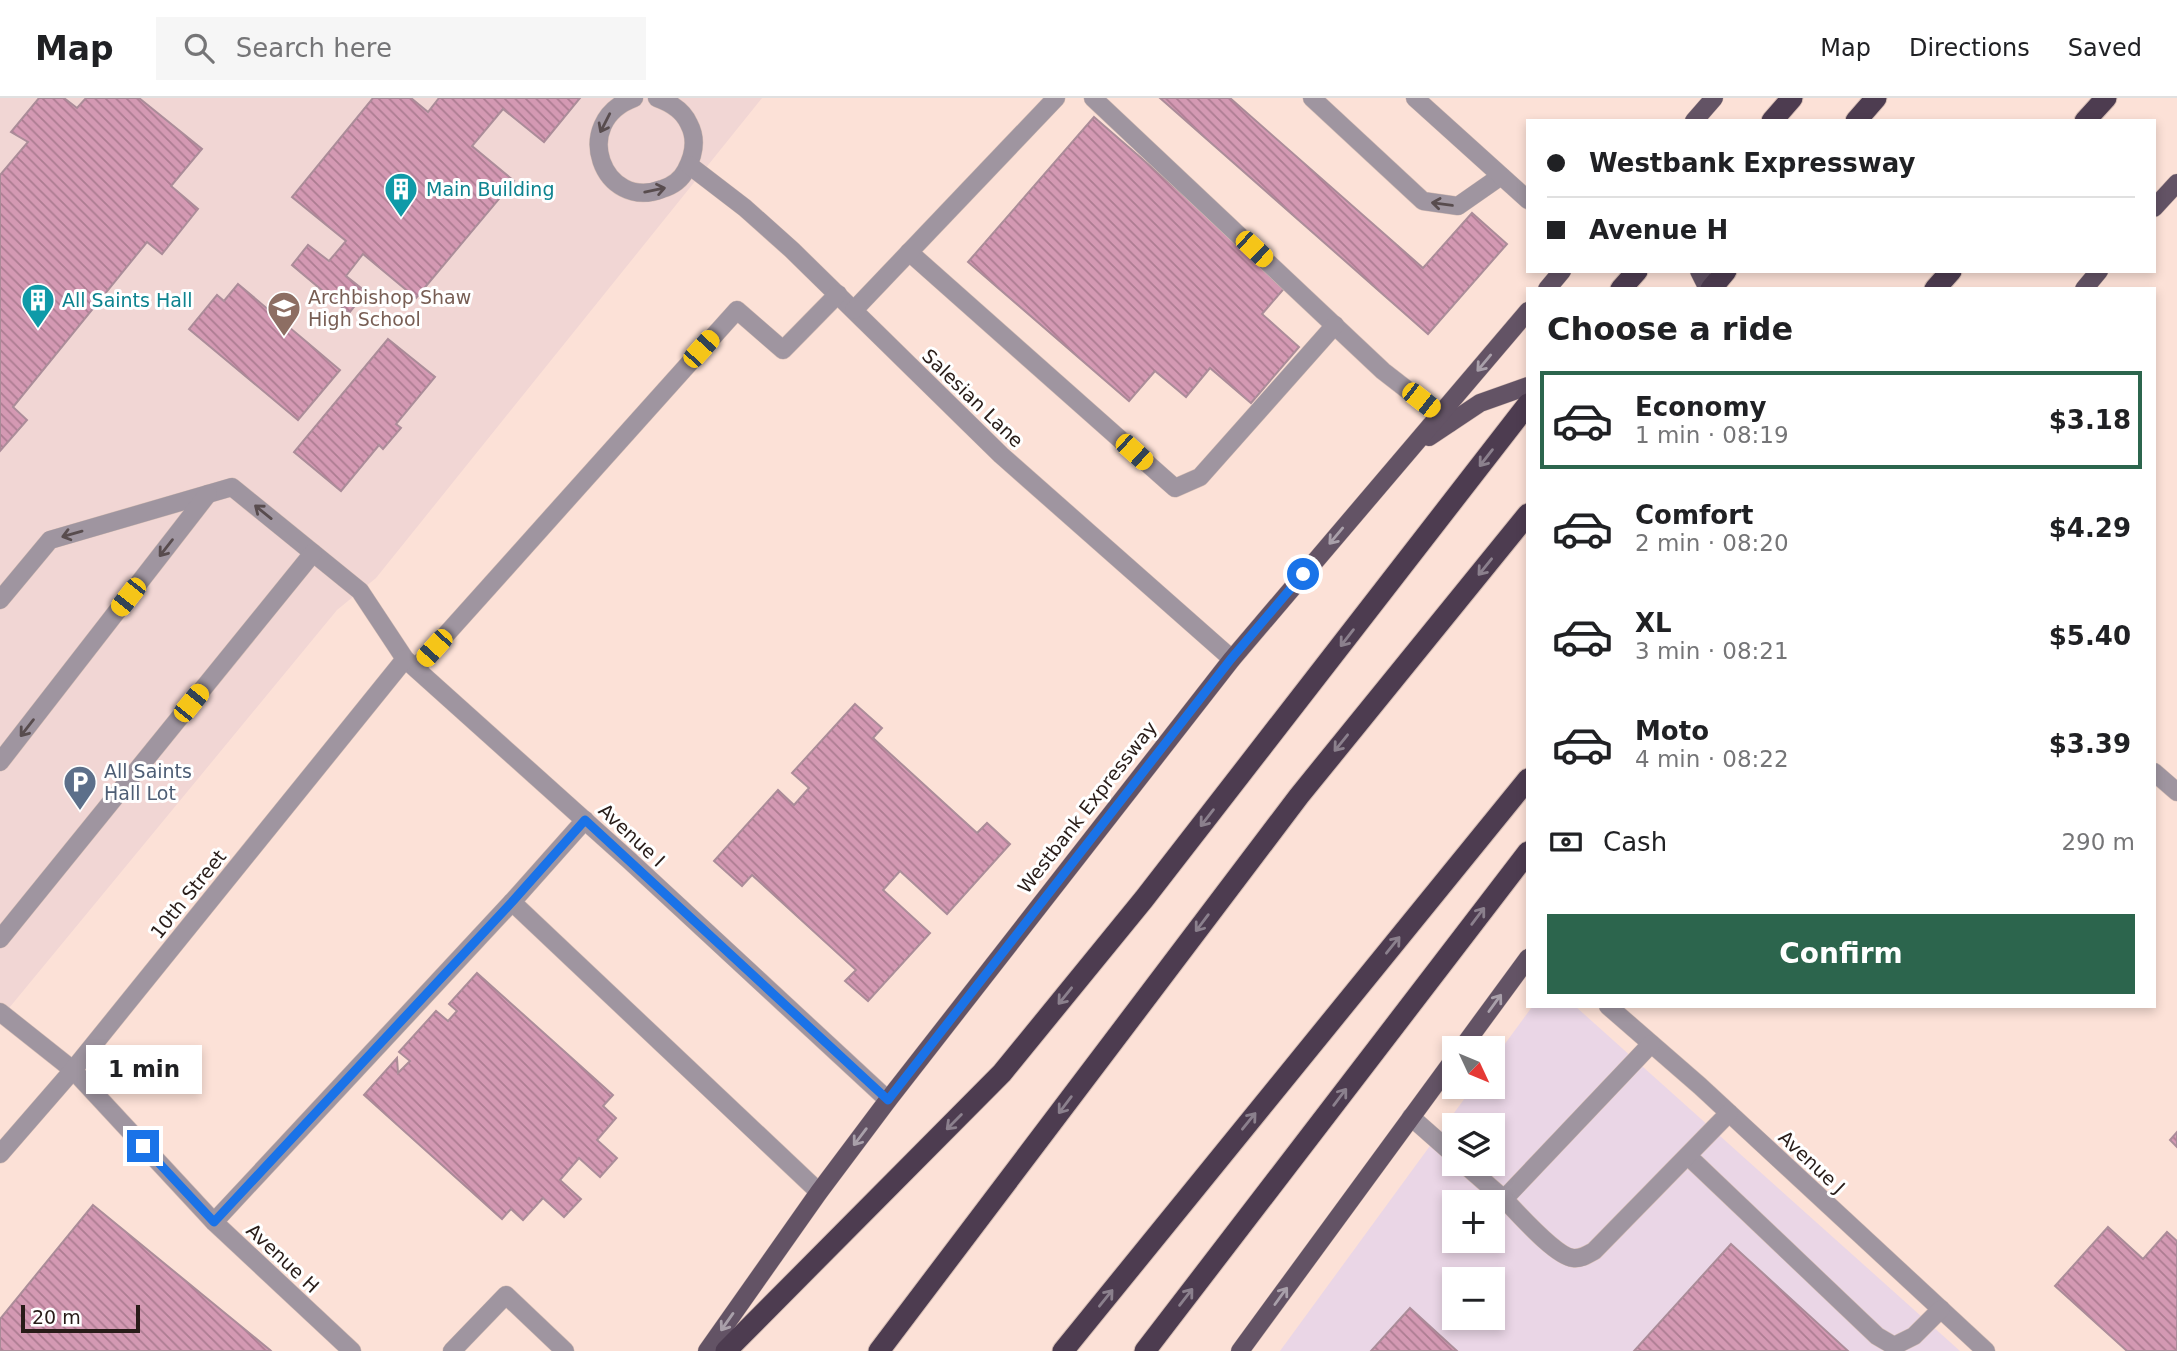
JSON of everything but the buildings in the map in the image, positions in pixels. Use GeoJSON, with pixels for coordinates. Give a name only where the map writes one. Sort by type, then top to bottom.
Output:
{"type":"FeatureCollection","features":[{"type":"Feature","properties":{"kind":"highway"},"geometry":{"type":"LineString","coordinates":[[1774,119],[1792,98]]}},
{"type":"Feature","properties":{"kind":"highway"},"geometry":{"type":"LineString","coordinates":[[1858,119],[1876,98]]}},
{"type":"Feature","properties":{"kind":"highway"},"geometry":{"type":"LineString","coordinates":[[2087,119],[2106,98]]}},
{"type":"Feature","properties":{"kind":"highway"},"geometry":{"type":"LineString","coordinates":[[1623,287],[1635,273]]}},
{"type":"Feature","properties":{"kind":"highway"},"geometry":{"type":"LineString","coordinates":[[1712,287],[1724,273]]}},
{"type":"Feature","properties":{"kind":"highway"},"geometry":{"type":"LineString","coordinates":[[1938,287],[1949,273]]}},
{"type":"Feature","properties":{"kind":"highway"},"geometry":{"type":"LineString","coordinates":[[726,1351],[1002,1073],[1144,899],[1526,407]]}},
{"type":"Feature","properties":{"kind":"highway"},"geometry":{"type":"LineString","coordinates":[[879,1351],[1298,796],[1526,516]]}},
{"type":"Feature","properties":{"kind":"highway"},"geometry":{"type":"LineString","coordinates":[[1063,1351],[1526,781]]}},
{"type":"Feature","properties":{"kind":"highway"},"geometry":{"type":"LineString","coordinates":[[1145,1351],[1526,855]]}},
{"type":"Feature","properties":{"kind":"main road"},"geometry":{"type":"LineString","coordinates":[[1696,119],[1714,98]]}},
{"type":"Feature","properties":{"kind":"main road"},"geometry":{"type":"LineString","coordinates":[[2156,206],[2177,183]]}},
{"type":"Feature","properties":{"kind":"main road"},"geometry":{"type":"LineString","coordinates":[[1549,287],[1560,273]]}},
{"type":"Feature","properties":{"kind":"main road"},"geometry":{"type":"LineString","coordinates":[[2086,287],[2097,273]]}},
{"type":"Feature","properties":{"kind":"main road"},"geometry":{"type":"LineString","coordinates":[[1445,419],[1526,314]]}},
{"type":"Feature","properties":{"kind":"main road","name":"Westbank Expressway"},"geometry":{"type":"LineString","coordinates":[[707,1351],[819,1192],[888,1100],[1231,659],[1411,448],[1445,419],[1526,387]]}},
{"type":"Feature","properties":{"kind":"main road"},"geometry":{"type":"LineString","coordinates":[[1471,1036],[1526,961]]}},
{"type":"Feature","properties":{"kind":"main road"},"geometry":{"type":"LineString","coordinates":[[1240,1351],[1442,1075]]}},
{"type":"Feature","properties":{"kind":"street"},"geometry":{"type":"LineString","coordinates":[[634,98],[621,103],[608,114],[600,129],[597,146],[601,162],[609,176],[622,187],[638,192],[654,192],[670,186],[683,176],[694,148],[687,105],[657,98]]}},
{"type":"Feature","properties":{"kind":"street"},"geometry":{"type":"LineString","coordinates":[[853,310],[1056,98]]}},
{"type":"Feature","properties":{"kind":"street"},"geometry":{"type":"LineString","coordinates":[[1093,98],[1383,371],[1445,419]]}},
{"type":"Feature","properties":{"kind":"street"},"geometry":{"type":"LineString","coordinates":[[1312,98],[1423,201],[1458,206],[1501,176]]}},
{"type":"Feature","properties":{"kind":"street"},"geometry":{"type":"LineString","coordinates":[[1415,98],[1526,198]]}},
{"type":"Feature","properties":{"kind":"street","name":"Salesian Lane"},"geometry":{"type":"LineString","coordinates":[[689,165],[745,208],[838,294],[1001,455],[1231,659]]}},
{"type":"Feature","properties":{"kind":"street"},"geometry":{"type":"LineString","coordinates":[[909,252],[1175,488],[1200,477],[1335,325]]}},
{"type":"Feature","properties":{"kind":"street","name":"10th Street"},"geometry":{"type":"LineString","coordinates":[[0,1154],[411,664],[737,310],[783,350],[838,294]]}},
{"type":"Feature","properties":{"kind":"street","name":"Avenue I"},"geometry":{"type":"LineString","coordinates":[[208,494],[232,487],[360,591],[411,664],[585,820],[888,1100]]}},
{"type":"Feature","properties":{"kind":"street"},"geometry":{"type":"LineString","coordinates":[[0,600],[50,540],[208,494]]}},
{"type":"Feature","properties":{"kind":"street"},"geometry":{"type":"LineString","coordinates":[[0,762],[208,494]]}},
{"type":"Feature","properties":{"kind":"street"},"geometry":{"type":"LineString","coordinates":[[0,939],[313,554]]}},
{"type":"Feature","properties":{"kind":"street"},"geometry":{"type":"LineString","coordinates":[[2156,774],[2177,792]]}},
{"type":"Feature","properties":{"kind":"street"},"geometry":{"type":"LineString","coordinates":[[214,1222],[585,820]]}},
{"type":"Feature","properties":{"kind":"street"},"geometry":{"type":"LineString","coordinates":[[512,902],[819,1192]]}},
{"type":"Feature","properties":{"kind":"street","name":"Avenue J"},"geometry":{"type":"LineString","coordinates":[[1610,1008],[1729,1113],[1986,1351]]}},
{"type":"Feature","properties":{"kind":"street","name":"Avenue H"},"geometry":{"type":"LineString","coordinates":[[0,1012],[72,1070],[214,1222],[352,1351]]}},
{"type":"Feature","properties":{"kind":"street"},"geometry":{"type":"LineString","coordinates":[[1505,1198],[1651,1044]]}},
{"type":"Feature","properties":{"kind":"street"},"geometry":{"type":"LineString","coordinates":[[1505,1200],[1556,1249],[1570,1258],[1583,1258],[1594,1251],[1729,1113]]}},
{"type":"Feature","properties":{"kind":"street"},"geometry":{"type":"LineString","coordinates":[[1411,1117],[1442,1144]]}},
{"type":"Feature","properties":{"kind":"street"},"geometry":{"type":"LineString","coordinates":[[1688,1156],[1887,1343],[1894,1346],[1914,1336],[1941,1309]]}},
{"type":"Feature","properties":{"kind":"street"},"geometry":{"type":"LineString","coordinates":[[1478,1176],[1494,1190]]}},
{"type":"Feature","properties":{"kind":"street"},"geometry":{"type":"LineString","coordinates":[[452,1351],[506,1295],[565,1351]]}},
{"type":"Feature","properties":{"kind":"shaded area","name":"Archbishop Shaw High School"},"geometry":{"type":"Polygon","coordinates":[[[0,98],[762,98],[376,578],[337,610],[0,1019],[0,98]]]}},
{"type":"Feature","properties":{"kind":"shaded area"},"geometry":{"type":"Polygon","coordinates":[[[1531,1008],[1577,1008],[1960,1351],[1280,1351],[1442,1129],[1442,1176],[1505,1176],[1505,1113],[1454,1113],[1464,1099],[1505,1099],[1505,1044],[1531,1008]]]}},
{"type":"Feature","properties":{"kind":"place","name":"Main Building"},"geometry":{"type":"Point","coordinates":[401,219]}},
{"type":"Feature","properties":{"kind":"place","name":"All Saints Hall"},"geometry":{"type":"Point","coordinates":[38,330]}},
{"type":"Feature","properties":{"kind":"place","name":"Archbishop Shaw High School"},"geometry":{"type":"Point","coordinates":[284,338]}},
{"type":"Feature","properties":{"kind":"place","name":"All Saints Hall Lot"},"geometry":{"type":"Point","coordinates":[80,812]}},
{"type":"Feature","properties":{"kind":"route"},"geometry":{"type":"LineString","coordinates":[[143,1146],[214,1222],[585,820],[888,1100],[1231,659],[1303,574]]}}]}
